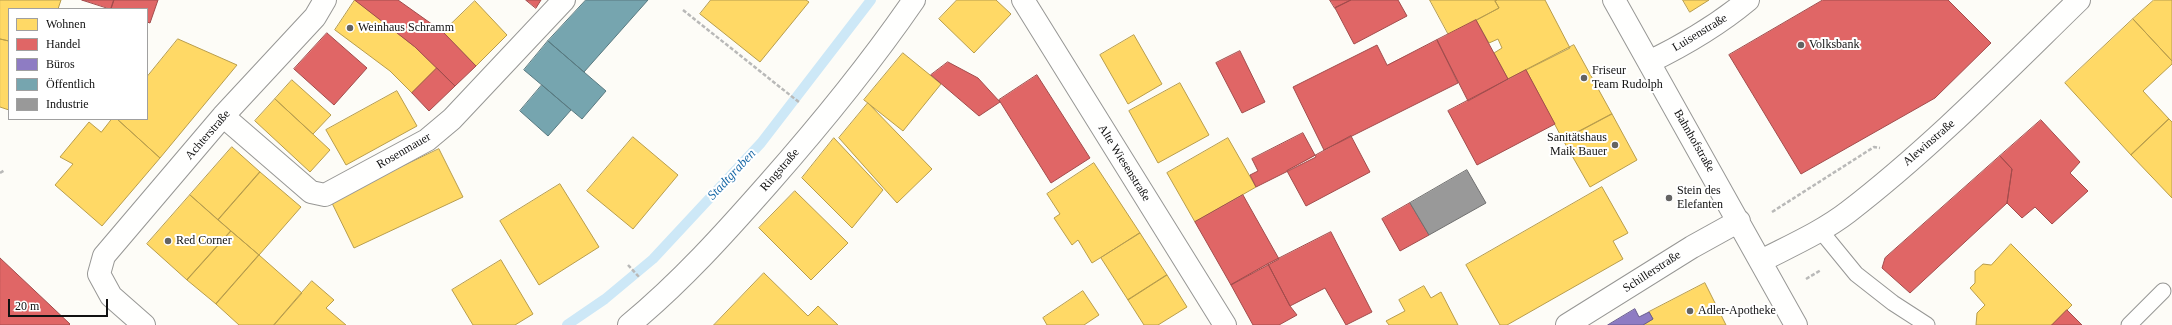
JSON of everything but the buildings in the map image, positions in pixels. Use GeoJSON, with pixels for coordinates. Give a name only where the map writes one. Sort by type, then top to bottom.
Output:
{"type":"FeatureCollection","features":[{"type":"Feature","properties":{"kind":"street","name":"Achterstraße"},"geometry":{"type":"LineString","coordinates":[[144,325],[111,296],[99,274],[104,256],[224,116],[315,17],[325,0]]}},
{"type":"Feature","properties":{"kind":"street","name":"Rosenmauer"},"geometry":{"type":"LineString","coordinates":[[224,116],[311,192],[325,195],[427,140],[452,119],[564,0]]}},
{"type":"Feature","properties":{"kind":"street","name":"Ringstraße"},"geometry":{"type":"LineString","coordinates":[[629,325],[659,300],[718,241],[809,137],[884,44],[914,0]]}},
{"type":"Feature","properties":{"kind":"street","name":"Alte Wiesenstraße"},"geometry":{"type":"LineString","coordinates":[[1023,0],[1225,325]]}},
{"type":"Feature","properties":{"kind":"street","name":"Bahnhofstraße"},"geometry":{"type":"LineString","coordinates":[[1614,0],[1796,325]]}},
{"type":"Feature","properties":{"kind":"street","name":"Luisenstraße"},"geometry":{"type":"LineString","coordinates":[[1649,62],[1680,47],[1732,14],[1748,0]]}},
{"type":"Feature","properties":{"kind":"street","name":"Alewinstraße"},"geometry":{"type":"LineString","coordinates":[[1761,261],[1820,230],[1847,213],[1949,127],[1998,81],[2079,0]]}},
{"type":"Feature","properties":{"kind":"street","name":"Schillerstraße"},"geometry":{"type":"LineString","coordinates":[[1567,325],[1692,247],[1738,221]]}},
{"type":"Feature","properties":{"kind":"lane"},"geometry":{"type":"LineString","coordinates":[[1820,230],[1856,274],[1893,303],[1927,325]]}},
{"type":"Feature","properties":{"kind":"lane"},"geometry":{"type":"LineString","coordinates":[[2129,325],[2163,291]]}},
{"type":"Feature","properties":{"kind":"path"},"geometry":{"type":"LineString","coordinates":[[682,10],[803,106]]}},
{"type":"Feature","properties":{"kind":"path"},"geometry":{"type":"LineString","coordinates":[[1772,212],[1874,147],[1917,154]]}},
{"type":"Feature","properties":{"kind":"path"},"geometry":{"type":"LineString","coordinates":[[0,173],[5,170]]}},
{"type":"Feature","properties":{"kind":"path"},"geometry":{"type":"LineString","coordinates":[[628,265],[644,282]]}},
{"type":"Feature","properties":{"kind":"waterway","name":"Stadtgraben"},"geometry":{"type":"LineString","coordinates":[[567,325],[605,299],[653,259],[761,143],[871,0]]}},
{"type":"Feature","properties":{"kind":"place","name":"Weinhaus Schramm"},"geometry":{"type":"Point","coordinates":[350,28]}},
{"type":"Feature","properties":{"kind":"place","name":"Volksbank"},"geometry":{"type":"Point","coordinates":[1801,45]}},
{"type":"Feature","properties":{"kind":"place","name":"Friseur Team Rudolph"},"geometry":{"type":"Point","coordinates":[1584,78]}},
{"type":"Feature","properties":{"kind":"place","name":"Sanitätshaus Maik Bauer"},"geometry":{"type":"Point","coordinates":[1615,145]}},
{"type":"Feature","properties":{"kind":"place","name":"Stein des Elefanten"},"geometry":{"type":"Point","coordinates":[1669,198]}},
{"type":"Feature","properties":{"kind":"place","name":"Red Corner"},"geometry":{"type":"Point","coordinates":[168,241]}},
{"type":"Feature","properties":{"kind":"place","name":"Adler-Apotheke"},"geometry":{"type":"Point","coordinates":[1690,311]}}]}
